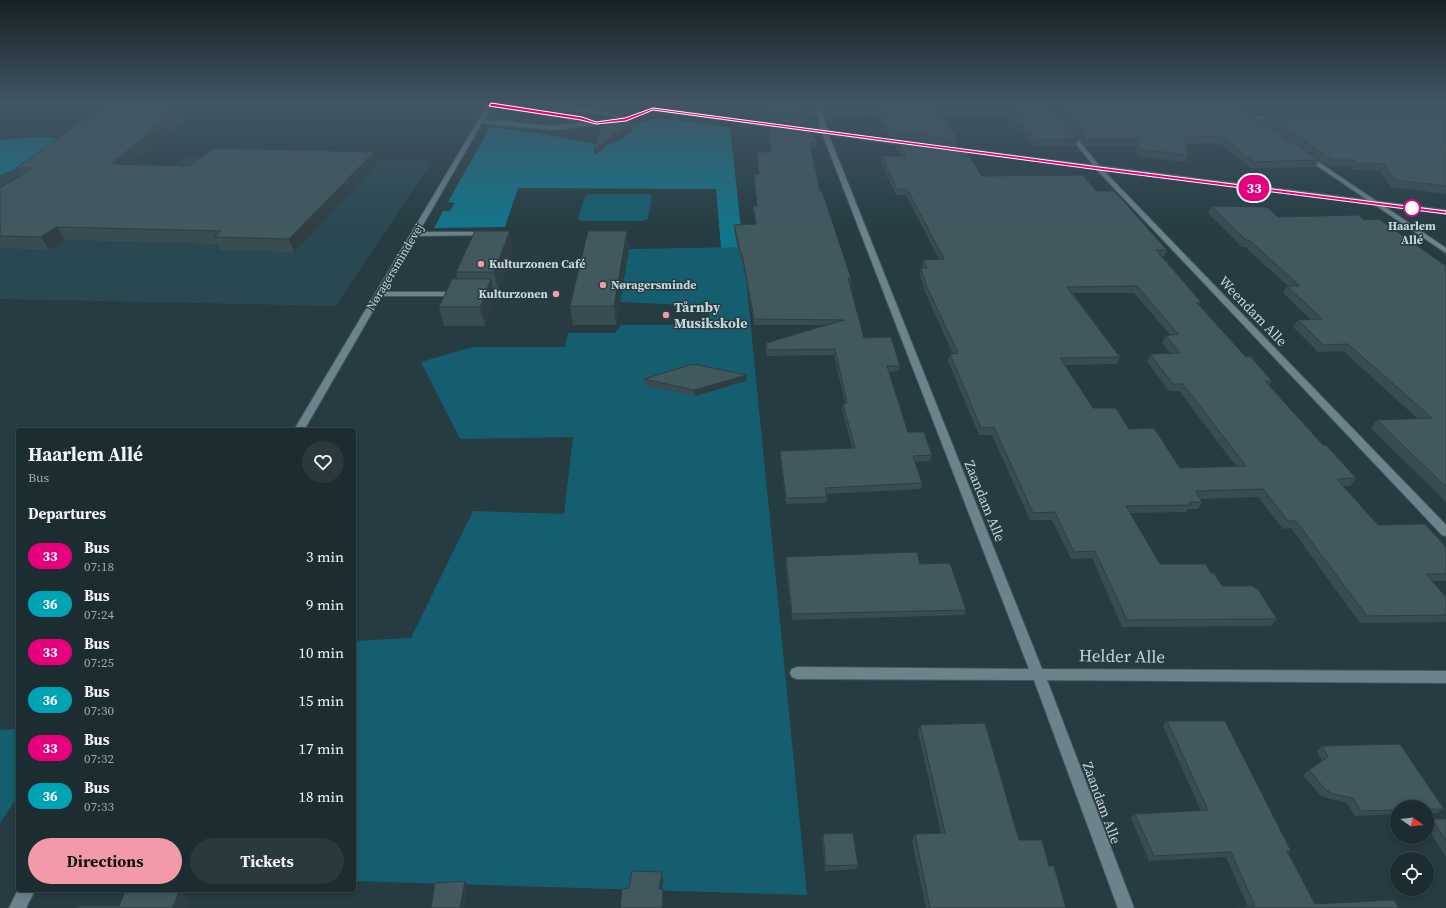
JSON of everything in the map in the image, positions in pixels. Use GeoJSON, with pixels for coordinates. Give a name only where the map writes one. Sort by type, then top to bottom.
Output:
{"type":"FeatureCollection","features":[{"type":"Feature","properties":{"kind":"street","name":"Nøragersmindevej"},"geometry":{"type":"LineString","coordinates":[[299,428],[466,146]]}},
{"type":"Feature","properties":{"kind":"street","name":"Zaandam Alle"},"geometry":{"type":"LineString","coordinates":[[830,146],[1038,674],[1126,908]]}},
{"type":"Feature","properties":{"kind":"street","name":"Weendam Alle"},"geometry":{"type":"LineString","coordinates":[[1081,146],[1099,169],[1446,532]]}},
{"type":"Feature","properties":{"kind":"street"},"geometry":{"type":"LineString","coordinates":[[942,148],[1446,212]]}},
{"type":"Feature","properties":{"kind":"street"},"geometry":{"type":"LineString","coordinates":[[1300,152],[1446,251]]}},
{"type":"Feature","properties":{"kind":"street"},"geometry":{"type":"LineString","coordinates":[[414,234],[492,234]]}},
{"type":"Feature","properties":{"kind":"street"},"geometry":{"type":"LineString","coordinates":[[379,294],[530,294]]}},
{"type":"Feature","properties":{"kind":"street","name":"Helder Alle"},"geometry":{"type":"LineString","coordinates":[[797,673],[1446,677]]}},
{"type":"Feature","properties":{"kind":"street"},"geometry":{"type":"LineString","coordinates":[[17,908],[26,892]]}},
{"type":"Feature","properties":{"kind":"shaded area"},"geometry":{"type":"Polygon","coordinates":[[[0,146],[59,146],[27,165],[0,175],[0,146]]]}},
{"type":"Feature","properties":{"kind":"shaded area"},"geometry":{"type":"Polygon","coordinates":[[[479,146],[732,146],[743,247],[721,248],[716,189],[518,188],[505,227],[434,228],[443,211],[450,211],[455,203],[448,202],[479,146]]]}},
{"type":"Feature","properties":{"kind":"shaded area"},"geometry":{"type":"Polygon","coordinates":[[[187,155],[432,161],[336,306],[0,299],[0,175],[27,165],[168,170],[187,155]]]}},
{"type":"Feature","properties":{"kind":"shaded area"},"geometry":{"type":"Polygon","coordinates":[[[589,194],[648,194],[652,196],[648,219],[643,221],[582,221],[578,219],[585,196],[589,194]]]}},
{"type":"Feature","properties":{"kind":"shaded area"},"geometry":{"type":"Polygon","coordinates":[[[743,247],[807,895],[356,881],[356,641],[411,638],[473,511],[564,514],[573,437],[460,439],[421,362],[473,347],[565,347],[568,333],[615,333],[621,325],[709,325],[709,306],[620,302],[629,249],[743,247]]]}},
{"type":"Feature","properties":{"kind":"shaded area"},"geometry":{"type":"Polygon","coordinates":[[[16,729],[16,799],[0,823],[0,730],[16,729]]]}},
{"type":"Feature","properties":{"kind":"building"},"geometry":{"type":"Polygon","coordinates":[[[46,146],[132,146],[111,164],[189,166],[214,148],[374,152],[289,239],[214,237],[221,231],[57,227],[41,237],[0,236],[0,188],[33,168],[16,168],[46,146]]]}},
{"type":"Feature","properties":{"kind":"building"},"geometry":{"type":"Polygon","coordinates":[[[770,146],[811,146],[820,191],[822,191],[851,278],[848,278],[864,338],[891,337],[900,366],[887,366],[908,432],[924,432],[932,455],[913,456],[922,483],[825,488],[827,497],[786,498],[780,451],[855,448],[843,404],[847,403],[835,349],[767,350],[766,343],[844,320],[754,319],[742,254],[734,225],[756,224],[753,206],[757,206],[754,174],[759,174],[757,152],[771,152],[770,146]]]}},
{"type":"Feature","properties":{"kind":"building"},"geometry":{"type":"Polygon","coordinates":[[[900,146],[963,147],[982,176],[1083,175],[1096,191],[1113,191],[1117,194],[1167,250],[1156,250],[1201,302],[1197,303],[1246,357],[1250,356],[1272,381],[1265,381],[1323,445],[1326,445],[1356,478],[1337,479],[1378,525],[1425,524],[1446,547],[1446,574],[1426,574],[1446,597],[1446,615],[1367,616],[1296,521],[1288,521],[1263,489],[1196,491],[1202,502],[1189,502],[1191,505],[1126,506],[1160,564],[1206,564],[1211,573],[1214,573],[1222,586],[1253,586],[1258,589],[1277,619],[1127,620],[1095,551],[1074,552],[1055,512],[1033,513],[994,427],[981,428],[950,354],[958,353],[926,285],[921,268],[927,268],[923,260],[944,259],[907,189],[897,189],[882,156],[906,156],[900,146]],[[1137,286],[1067,287],[1120,357],[1060,358],[1093,408],[1116,408],[1129,429],[1154,428],[1180,468],[1246,466],[1183,384],[1173,384],[1150,354],[1180,353],[1166,336],[1178,334],[1137,286]]]}},
{"type":"Feature","properties":{"kind":"building"},"geometry":{"type":"Polygon","coordinates":[[[1139,146],[1187,146],[1188,155],[1139,149],[1139,146]]]}},
{"type":"Feature","properties":{"kind":"building"},"geometry":{"type":"Polygon","coordinates":[[[1234,146],[1298,146],[1319,160],[1254,162],[1234,146]]]}},
{"type":"Feature","properties":{"kind":"building"},"geometry":{"type":"Polygon","coordinates":[[[1312,146],[1446,146],[1446,186],[1395,180],[1384,164],[1358,164],[1353,160],[1333,160],[1312,146]]]}},
{"type":"Feature","properties":{"kind":"building"},"geometry":{"type":"Polygon","coordinates":[[[1211,206],[1264,207],[1268,208],[1278,217],[1358,215],[1364,220],[1379,219],[1446,266],[1446,487],[1377,420],[1432,418],[1348,344],[1323,345],[1298,320],[1322,319],[1287,286],[1300,286],[1249,240],[1246,240],[1211,206]]]}},
{"type":"Feature","properties":{"kind":"building"},"geometry":{"type":"Polygon","coordinates":[[[475,231],[510,231],[494,272],[456,272],[475,231]]]}},
{"type":"Feature","properties":{"kind":"building"},"geometry":{"type":"Polygon","coordinates":[[[588,231],[627,231],[614,306],[570,306],[588,231]]]}},
{"type":"Feature","properties":{"kind":"building"},"geometry":{"type":"Polygon","coordinates":[[[452,279],[491,279],[480,307],[439,307],[452,279]]]}},
{"type":"Feature","properties":{"kind":"building"},"geometry":{"type":"Polygon","coordinates":[[[693,364],[747,375],[694,390],[644,379],[693,364]]]}},
{"type":"Feature","properties":{"kind":"building"},"geometry":{"type":"Polygon","coordinates":[[[917,552],[920,564],[950,563],[966,610],[792,614],[786,557],[917,552]]]}},
{"type":"Feature","properties":{"kind":"building"},"geometry":{"type":"Polygon","coordinates":[[[1167,721],[1225,721],[1291,851],[1287,851],[1315,904],[1394,900],[1399,908],[1235,908],[1255,906],[1231,852],[1154,856],[1135,814],[1208,810],[1167,721]]]}},
{"type":"Feature","properties":{"kind":"building"},"geometry":{"type":"Polygon","coordinates":[[[985,723],[1019,840],[1042,840],[1049,866],[1054,866],[1066,908],[930,908],[915,834],[945,833],[920,725],[985,723]]]}},
{"type":"Feature","properties":{"kind":"building"},"geometry":{"type":"Polygon","coordinates":[[[1400,744],[1444,809],[1434,809],[1434,800],[1390,800],[1390,810],[1361,811],[1353,798],[1333,794],[1326,790],[1309,770],[1328,757],[1322,746],[1400,744]]]}},
{"type":"Feature","properties":{"kind":"building"},"geometry":{"type":"Polygon","coordinates":[[[1434,819],[1446,819],[1446,841],[1434,822],[1434,819]]]}},
{"type":"Feature","properties":{"kind":"building"},"geometry":{"type":"Polygon","coordinates":[[[853,833],[858,865],[826,866],[823,834],[853,833]]]}},
{"type":"Feature","properties":{"kind":"building"},"geometry":{"type":"Polygon","coordinates":[[[632,871],[662,872],[659,889],[663,889],[662,908],[620,908],[622,889],[629,888],[632,871]]]}},
{"type":"Feature","properties":{"kind":"building"},"geometry":{"type":"Polygon","coordinates":[[[465,881],[460,908],[431,908],[435,883],[465,881]]]}},
{"type":"Feature","properties":{"kind":"building"},"geometry":{"type":"Polygon","coordinates":[[[125,892],[179,892],[172,908],[77,908],[78,906],[119,906],[125,892]]]}},
{"type":"Feature","properties":{"kind":"bus line","name":"33"},"geometry":{"type":"LineString","coordinates":[[927,146],[1446,212]]}},
{"type":"Feature","properties":{"kind":"place","name":"Haarlem Allé"},"geometry":{"type":"Point","coordinates":[1412,208]}},
{"type":"Feature","properties":{"kind":"place","name":"Kulturzonen Café"},"geometry":{"type":"Point","coordinates":[481,264]}},
{"type":"Feature","properties":{"kind":"place","name":"Nøragersminde"},"geometry":{"type":"Point","coordinates":[603,285]}},
{"type":"Feature","properties":{"kind":"place","name":"Kulturzonen"},"geometry":{"type":"Point","coordinates":[556,294]}},
{"type":"Feature","properties":{"kind":"place","name":"Tårnby Musikskole"},"geometry":{"type":"Point","coordinates":[666,315]}}]}
